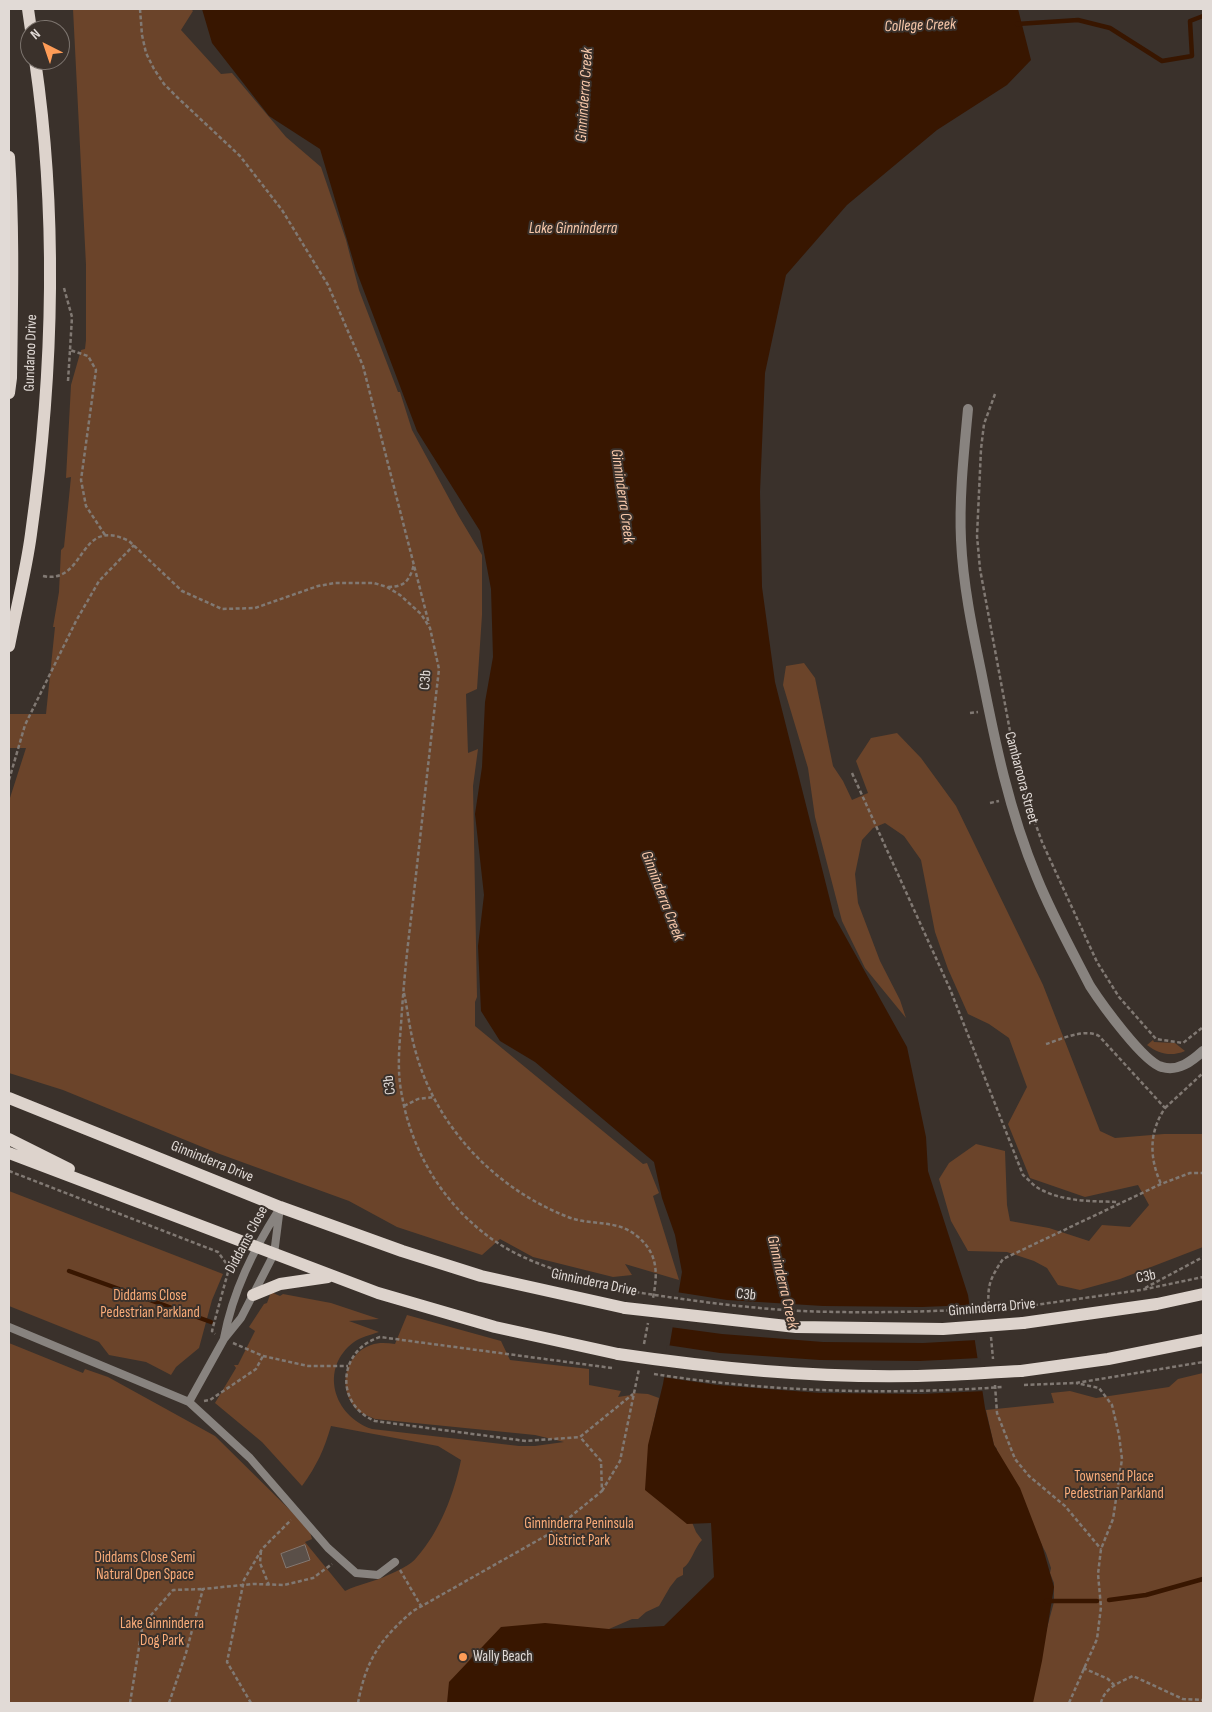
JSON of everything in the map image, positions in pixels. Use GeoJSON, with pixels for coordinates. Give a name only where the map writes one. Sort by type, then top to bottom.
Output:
{"type":"FeatureCollection","features":[{"type":"Feature","properties":{"kind":"main road","name":"Gundaroo Drive"},"geometry":{"type":"LineString","coordinates":[[9,646],[31,536],[45,409],[49,305],[49,234],[41,104],[36,70]]}},
{"type":"Feature","properties":{"kind":"main road","name":"Gundaroo Drive"},"geometry":{"type":"LineString","coordinates":[[9,157],[13,271],[11,378],[9,393]]}},
{"type":"Feature","properties":{"kind":"main road","name":"Ginninderra Drive"},"geometry":{"type":"LineString","coordinates":[[9,1098],[280,1207],[402,1251],[481,1276],[625,1308],[796,1327],[942,1329],[1022,1323],[1157,1304],[1203,1294]]}},
{"type":"Feature","properties":{"kind":"main road"},"geometry":{"type":"LineString","coordinates":[[9,1139],[128,1198]]}},
{"type":"Feature","properties":{"kind":"main road"},"geometry":{"type":"LineString","coordinates":[[9,1153],[378,1293],[495,1327],[618,1354],[673,1362],[797,1373],[934,1376],[1022,1371],[1108,1359],[1203,1340]]}},
{"type":"Feature","properties":{"kind":"main road"},"geometry":{"type":"LineString","coordinates":[[253,1295],[280,1284],[331,1276]]}},
{"type":"Feature","properties":{"kind":"street","name":"Cambaroora Street"},"geometry":{"type":"LineString","coordinates":[[968,408],[963,462],[960,538],[962,568],[995,743],[1010,804],[1024,846],[1037,879],[1090,986],[1100,1002],[1145,1055],[1160,1067],[1170,1068],[1188,1063],[1203,1051]]}},
{"type":"Feature","properties":{"kind":"lane","name":"Diddams Close"},"geometry":{"type":"LineString","coordinates":[[224,1339],[229,1312],[246,1267],[280,1207]]}},
{"type":"Feature","properties":{"kind":"lane","name":"Diddams Close"},"geometry":{"type":"LineString","coordinates":[[190,1402],[224,1339],[241,1318],[274,1254],[280,1207]]}},
{"type":"Feature","properties":{"kind":"lane"},"geometry":{"type":"LineString","coordinates":[[9,1327],[190,1402],[250,1458],[328,1548],[356,1573],[378,1575],[395,1562]]}},
{"type":"Feature","properties":{"kind":"path"},"geometry":{"type":"LineString","coordinates":[[140,9],[142,35],[146,53],[164,84],[240,156],[282,210],[328,285],[362,366],[430,628]]}},
{"type":"Feature","properties":{"kind":"path"},"geometry":{"type":"LineString","coordinates":[[43,576],[51,578],[70,569],[91,542],[105,534],[86,506],[81,480],[96,370],[88,356],[70,350],[68,381]]}},
{"type":"Feature","properties":{"kind":"path"},"geometry":{"type":"LineString","coordinates":[[995,394],[984,424],[977,536],[980,569],[1012,742],[1028,803],[1042,842],[1097,962],[1119,997],[1156,1039],[1183,1043],[1203,1027]]}},
{"type":"Feature","properties":{"kind":"path","name":"C3b"},"geometry":{"type":"LineString","coordinates":[[105,534],[119,536],[134,545],[182,591],[222,609],[255,608],[318,586],[334,583],[374,583],[387,588],[412,605],[421,614],[430,628],[439,669],[403,989],[398,1062],[401,1096],[410,1129],[423,1160],[441,1189],[463,1215],[489,1237],[518,1255],[550,1268],[629,1291],[692,1300],[808,1311],[863,1313],[942,1312],[1021,1307],[1141,1290],[1203,1277]]}},
{"type":"Feature","properties":{"kind":"path"},"geometry":{"type":"LineString","coordinates":[[9,780],[25,725],[76,621],[99,581],[134,545]]}},
{"type":"Feature","properties":{"kind":"path"},"geometry":{"type":"LineString","coordinates":[[387,588],[398,587],[407,581],[412,573],[414,564]]}},
{"type":"Feature","properties":{"kind":"path"},"geometry":{"type":"LineString","coordinates":[[852,773],[950,989],[1024,1175],[1037,1188],[1060,1197],[1087,1201],[1120,1202]]}},
{"type":"Feature","properties":{"kind":"path"},"geometry":{"type":"LineString","coordinates":[[403,989],[416,1053],[434,1097],[449,1123],[473,1154],[502,1180],[535,1202],[570,1218],[621,1226],[642,1239],[651,1253],[656,1269],[657,1279],[653,1298]]}},
{"type":"Feature","properties":{"kind":"path"},"geometry":{"type":"LineString","coordinates":[[1046,1044],[1084,1033],[1094,1033],[1099,1036],[1165,1108]]}},
{"type":"Feature","properties":{"kind":"path"},"geometry":{"type":"LineString","coordinates":[[1161,1184],[1155,1171],[1151,1145],[1158,1119],[1165,1108],[1203,1073]]}},
{"type":"Feature","properties":{"kind":"path"},"geometry":{"type":"LineString","coordinates":[[404,1106],[418,1099],[434,1097]]}},
{"type":"Feature","properties":{"kind":"path"},"geometry":{"type":"LineString","coordinates":[[9,1170],[218,1252],[226,1263],[228,1277],[212,1331],[224,1339],[263,1356],[308,1366],[348,1366]]}},
{"type":"Feature","properties":{"kind":"path"},"geometry":{"type":"LineString","coordinates":[[1141,1290],[1203,1257]]}},
{"type":"Feature","properties":{"kind":"path"},"geometry":{"type":"LineString","coordinates":[[644,1345],[650,1317]]}},
{"type":"Feature","properties":{"kind":"path"},"geometry":{"type":"LineString","coordinates":[[616,1368],[380,1337],[360,1348],[355,1353],[348,1366],[346,1381],[352,1402],[362,1414],[375,1421],[526,1441],[580,1438],[634,1393]]}},
{"type":"Feature","properties":{"kind":"path"},"geometry":{"type":"LineString","coordinates":[[190,1402],[210,1400],[256,1369],[263,1356]]}},
{"type":"Feature","properties":{"kind":"path"},"geometry":{"type":"LineString","coordinates":[[1023,1385],[1076,1383],[1203,1362]]}},
{"type":"Feature","properties":{"kind":"path"},"geometry":{"type":"LineString","coordinates":[[358,1703],[363,1678],[372,1658],[383,1640],[397,1624],[422,1606],[549,1534],[602,1491],[620,1461],[640,1364]]}},
{"type":"Feature","properties":{"kind":"path"},"geometry":{"type":"LineString","coordinates":[[1069,1703],[1097,1639],[1101,1607],[1098,1574],[1101,1549],[1113,1519],[1119,1490],[1122,1459],[1120,1434],[1112,1405],[1099,1388],[1076,1383]]}},
{"type":"Feature","properties":{"kind":"path"},"geometry":{"type":"LineString","coordinates":[[580,1438],[601,1461],[602,1491]]}},
{"type":"Feature","properties":{"kind":"path"},"geometry":{"type":"LineString","coordinates":[[251,1703],[228,1662],[242,1586],[262,1549],[281,1528],[298,1514]]}},
{"type":"Feature","properties":{"kind":"path"},"geometry":{"type":"LineString","coordinates":[[262,1549],[260,1562],[269,1585]]}},
{"type":"Feature","properties":{"kind":"path"},"geometry":{"type":"LineString","coordinates":[[130,1703],[142,1629],[151,1615],[173,1590],[284,1585],[313,1578],[340,1558]]}},
{"type":"Feature","properties":{"kind":"path"},"geometry":{"type":"LineString","coordinates":[[395,1562],[422,1606]]}},
{"type":"Feature","properties":{"kind":"path"},"geometry":{"type":"LineString","coordinates":[[169,1703],[186,1653],[203,1589]]}},
{"type":"Feature","properties":{"kind":"path"},"geometry":{"type":"LineString","coordinates":[[1083,1668],[1108,1679],[1114,1685]]}},
{"type":"Feature","properties":{"kind":"path"},"geometry":{"type":"LineString","coordinates":[[1101,1703],[1102,1698],[1114,1685],[1133,1676],[1183,1699],[1203,1700]]}},
{"type":"Feature","properties":{"kind":"green space"},"geometry":{"type":"Polygon","coordinates":[[[73,9],[191,9],[193,11],[181,30],[221,74],[232,73],[286,137],[321,167],[346,240],[359,290],[398,392],[400,392],[412,430],[482,555],[482,615],[477,689],[466,694],[468,753],[478,749],[473,786],[477,997],[475,1002],[475,1026],[643,1164],[647,1163],[659,1193],[653,1196],[679,1280],[625,1264],[632,1275],[613,1277],[533,1257],[500,1239],[482,1255],[397,1227],[349,1201],[217,1153],[63,1090],[9,1073],[9,801],[26,748],[9,748],[9,714],[46,714],[55,627],[53,627],[59,592],[61,550],[64,547],[71,477],[66,478],[71,385],[81,350],[85,349],[86,340],[86,265],[73,9]]]}},
{"type":"Feature","properties":{"kind":"green space"},"geometry":{"type":"Polygon","coordinates":[[[804,663],[815,678],[833,766],[852,800],[868,793],[856,761],[871,738],[897,733],[921,758],[956,806],[1043,985],[1100,1131],[1115,1138],[1164,1134],[1203,1134],[1203,1247],[1120,1279],[1080,1290],[1058,1285],[1047,1268],[1034,1261],[1007,1252],[968,1251],[951,1221],[939,1179],[949,1163],[976,1144],[1005,1151],[1007,1205],[1010,1221],[1049,1228],[1089,1241],[1102,1225],[1130,1227],[1149,1205],[1138,1185],[1085,1197],[1030,1178],[1008,1124],[1027,1087],[1009,1038],[989,1024],[968,1014],[948,969],[935,932],[921,860],[904,836],[885,823],[873,828],[862,840],[855,874],[858,903],[880,961],[900,1000],[906,1018],[865,968],[842,921],[815,817],[808,768],[783,685],[786,666],[804,663]]]}},
{"type":"Feature","properties":{"kind":"green space"},"geometry":{"type":"Polygon","coordinates":[[[1153,1040],[1154,1042],[1175,1043],[1185,1051],[1170,1054],[1156,1051],[1147,1045],[1153,1040]]]}},
{"type":"Feature","properties":{"kind":"green space","name":"Diddams Close Pedestrian Parkland"},"geometry":{"type":"Polygon","coordinates":[[[9,1191],[223,1274],[212,1300],[199,1348],[176,1367],[171,1375],[146,1362],[109,1355],[99,1342],[9,1306],[9,1191]]]}},
{"type":"Feature","properties":{"kind":"green space"},"geometry":{"type":"Polygon","coordinates":[[[271,1292],[280,1296],[283,1294],[331,1303],[379,1319],[349,1321],[379,1332],[357,1340],[343,1353],[337,1365],[334,1378],[335,1390],[340,1403],[348,1414],[359,1423],[372,1429],[519,1446],[564,1442],[535,1435],[375,1419],[357,1410],[347,1393],[346,1373],[349,1364],[355,1356],[371,1345],[380,1343],[395,1344],[407,1315],[501,1341],[510,1360],[589,1369],[589,1385],[621,1391],[618,1397],[633,1393],[648,1394],[659,1398],[650,1439],[696,1532],[702,1540],[689,1562],[683,1568],[683,1575],[677,1578],[670,1587],[659,1606],[646,1612],[638,1619],[632,1619],[609,1629],[484,1647],[470,1659],[460,1703],[9,1703],[9,1343],[83,1373],[85,1369],[108,1377],[215,1436],[310,1532],[312,1539],[305,1542],[345,1591],[400,1570],[408,1565],[417,1557],[433,1536],[450,1499],[461,1460],[438,1446],[331,1426],[326,1443],[302,1486],[262,1442],[215,1403],[236,1368],[234,1365],[238,1365],[255,1331],[249,1327],[264,1304],[267,1303],[271,1292]]]}},
{"type":"Feature","properties":{"kind":"green space","name":"Townsend Place Pedestrian Parkland"},"geometry":{"type":"Polygon","coordinates":[[[1203,1373],[1203,1703],[1032,1703],[1044,1639],[1054,1602],[1054,1583],[1046,1553],[996,1455],[997,1449],[994,1445],[986,1410],[1054,1403],[1051,1393],[1070,1391],[1096,1398],[1169,1387],[1178,1379],[1203,1373]]]}},
{"type":"Feature","properties":{"kind":"water","name":"Lake Ginninderra"},"geometry":{"type":"Polygon","coordinates":[[[202,9],[1018,9],[1031,60],[1007,85],[937,130],[847,205],[786,275],[765,373],[760,492],[762,587],[775,682],[834,916],[907,1047],[926,1137],[928,1171],[968,1295],[985,1408],[994,1445],[1020,1488],[1042,1545],[1054,1587],[1033,1703],[447,1703],[449,1682],[501,1627],[545,1623],[609,1629],[664,1626],[714,1577],[711,1523],[687,1524],[645,1490],[648,1445],[663,1384],[682,1272],[675,1235],[662,1198],[654,1162],[535,1062],[500,1041],[481,1011],[478,946],[484,895],[475,814],[482,767],[485,702],[493,657],[491,589],[480,531],[417,431],[356,270],[320,149],[269,116],[212,43],[202,9]]]}},
{"type":"Feature","properties":{"kind":"pier"},"geometry":{"type":"Polygon","coordinates":[[[676,1292],[727,1300],[823,1306],[922,1307],[972,1305],[977,1340],[923,1343],[823,1342],[722,1334],[670,1327],[676,1292]]]}},
{"type":"Feature","properties":{"kind":"pier"},"geometry":{"type":"Polygon","coordinates":[[[667,1345],[720,1353],[820,1360],[920,1361],[980,1358],[985,1391],[921,1394],[820,1393],[717,1385],[662,1377],[667,1345]]]}},
{"type":"Feature","properties":{"kind":"building"},"geometry":{"type":"Polygon","coordinates":[[[305,1545],[310,1560],[286,1568],[281,1554],[305,1545]]]}},
{"type":"Feature","properties":{"kind":"waterway","name":"College Creek"},"geometry":{"type":"LineString","coordinates":[[1017,24],[1078,20],[1110,28],[1162,61],[1192,56],[1190,21],[1203,16]]}},
{"type":"Feature","properties":{"kind":"waterway"},"geometry":{"type":"LineString","coordinates":[[69,1271],[211,1322]]}},
{"type":"Feature","properties":{"kind":"waterway"},"geometry":{"type":"LineString","coordinates":[[1109,1600],[1146,1595],[1203,1579]]}},
{"type":"Feature","properties":{"kind":"waterway"},"geometry":{"type":"LineString","coordinates":[[1046,1601],[1097,1601]]}},
{"type":"Feature","properties":{"kind":"place","name":"Wally Beach"},"geometry":{"type":"Point","coordinates":[463,1657]}},
{"type":"Feature","properties":{"kind":"water label","name":"Ginninderra Creek"},"geometry":{"type":"Point","coordinates":[585,95]}},
{"type":"Feature","properties":{"kind":"water label","name":"Ginninderra Creek"},"geometry":{"type":"Point","coordinates":[622,496]}},
{"type":"Feature","properties":{"kind":"water label","name":"Ginninderra Creek"},"geometry":{"type":"Point","coordinates":[662,896]}},
{"type":"Feature","properties":{"kind":"water label","name":"Ginninderra Creek"},"geometry":{"type":"Point","coordinates":[782,1282]}},
{"type":"Feature","properties":{"kind":"park label","name":"Ginninderra Peninsula District Park"},"geometry":{"type":"Point","coordinates":[579,1532]}},
{"type":"Feature","properties":{"kind":"park label","name":"Diddams Close Semi Natural Open Space"},"geometry":{"type":"Point","coordinates":[145,1566]}},
{"type":"Feature","properties":{"kind":"park label","name":"Lake Ginninderra Dog Park"},"geometry":{"type":"Point","coordinates":[162,1632]}}]}
